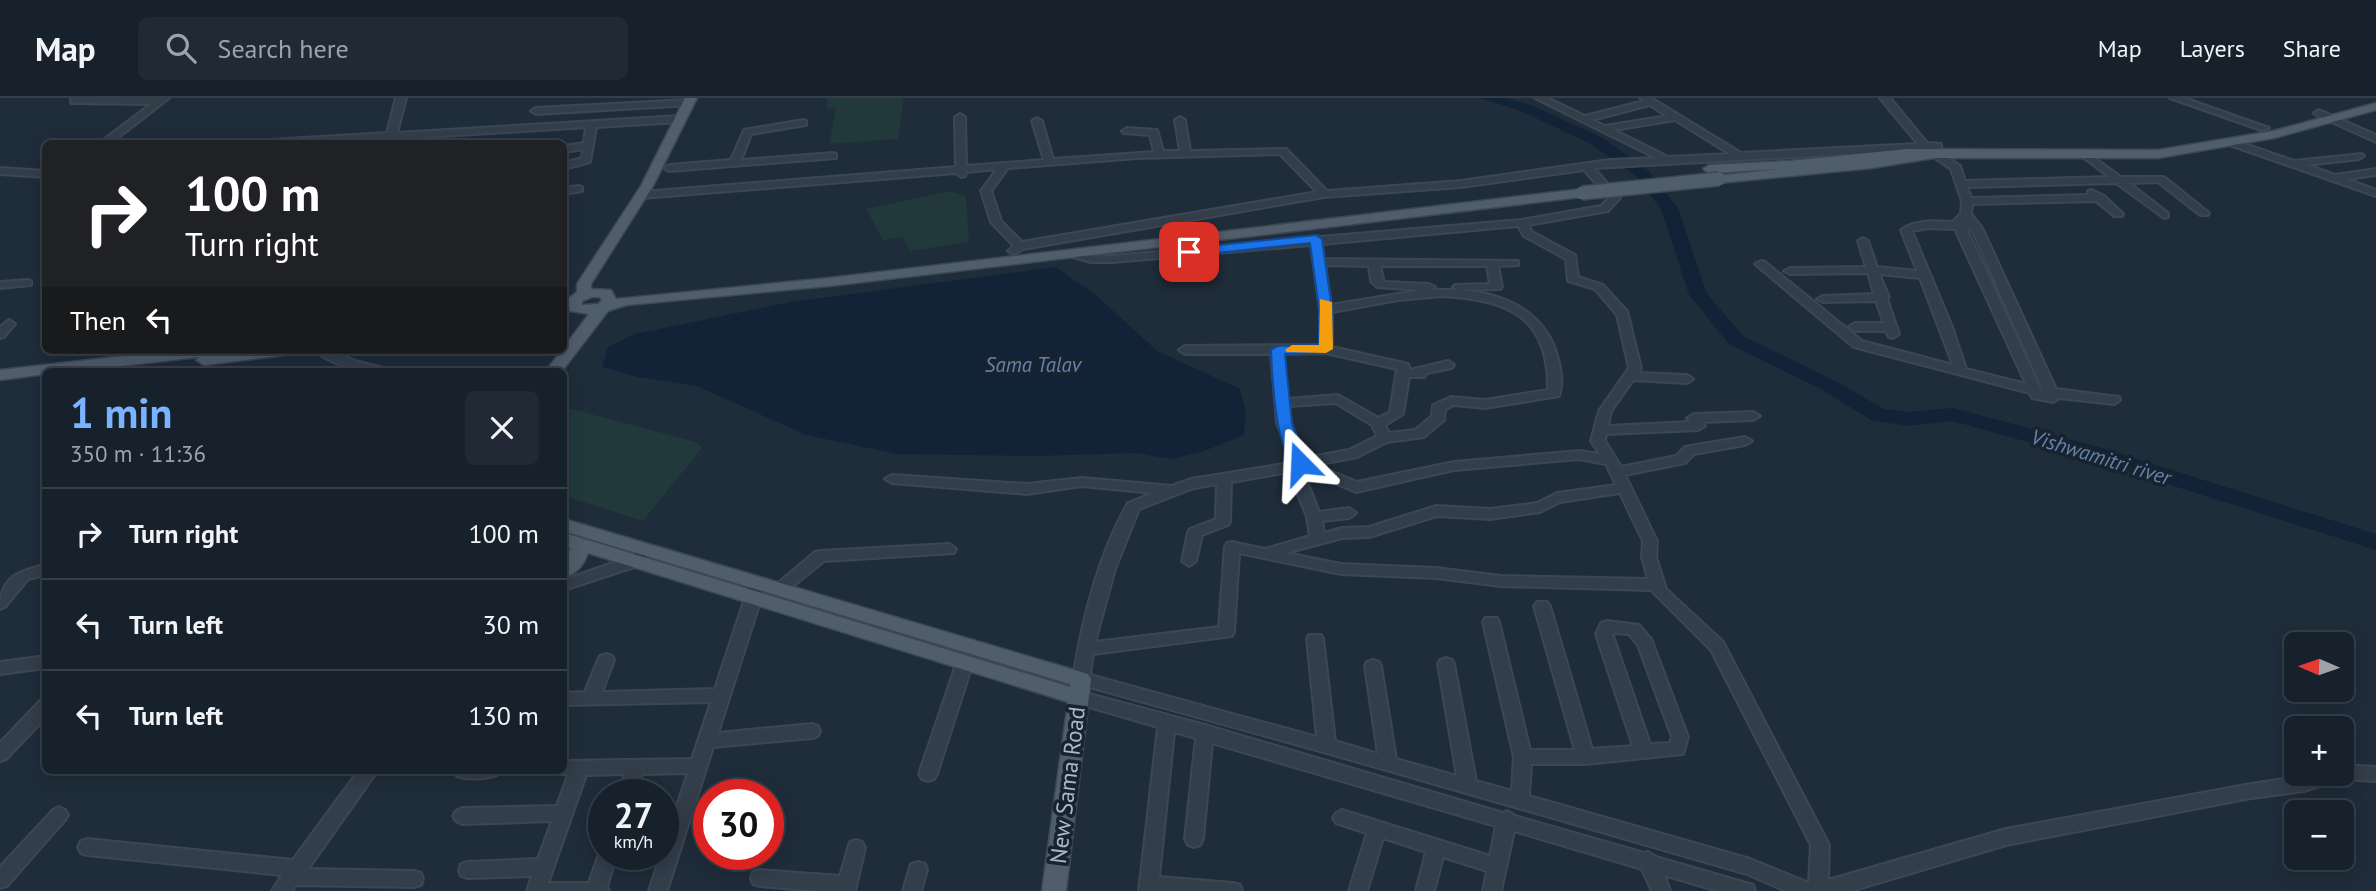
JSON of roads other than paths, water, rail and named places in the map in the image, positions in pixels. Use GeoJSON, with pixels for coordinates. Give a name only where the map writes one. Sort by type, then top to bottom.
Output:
{"type":"FeatureCollection","features":[{"type":"Feature","properties":{"kind":"main road"},"geometry":{"type":"LineString","coordinates":[[648,196],[682,123],[704,98]]}},
{"type":"Feature","properties":{"kind":"main road"},"geometry":{"type":"LineString","coordinates":[[567,299],[597,297],[626,301],[1070,253],[1709,169],[1799,165],[1936,150],[2158,154],[2230,142],[2376,99]]}},
{"type":"Feature","properties":{"kind":"main road"},"geometry":{"type":"LineString","coordinates":[[597,297],[584,284],[669,168],[690,101]]}},
{"type":"Feature","properties":{"kind":"main road"},"geometry":{"type":"LineString","coordinates":[[2117,153],[2185,144],[2376,106]]}},
{"type":"Feature","properties":{"kind":"main road"},"geometry":{"type":"LineString","coordinates":[[809,280],[1017,249],[1578,188],[1719,179],[1872,164],[1936,150]]}},
{"type":"Feature","properties":{"kind":"main road"},"geometry":{"type":"LineString","coordinates":[[571,309],[597,297]]}},
{"type":"Feature","properties":{"kind":"main road"},"geometry":{"type":"LineString","coordinates":[[567,327],[573,303],[597,297]]}},
{"type":"Feature","properties":{"kind":"main road"},"geometry":{"type":"LineString","coordinates":[[567,349],[597,297]]}},
{"type":"Feature","properties":{"kind":"main road"},"geometry":{"type":"LineString","coordinates":[[54,368],[181,354]]}},
{"type":"Feature","properties":{"kind":"main road"},"geometry":{"type":"LineString","coordinates":[[133,368],[235,354]]}},
{"type":"Feature","properties":{"kind":"main road"},"geometry":{"type":"LineString","coordinates":[[0,374],[42,369]]}},
{"type":"Feature","properties":{"kind":"main road"},"geometry":{"type":"LineString","coordinates":[[0,384],[42,379]]}},
{"type":"Feature","properties":{"kind":"main road"},"geometry":{"type":"LineString","coordinates":[[567,526],[632,553],[755,591],[965,662],[1080,688]]}},
{"type":"Feature","properties":{"kind":"main road"},"geometry":{"type":"LineString","coordinates":[[567,570],[576,561],[572,542],[632,553]]}},
{"type":"Feature","properties":{"kind":"main road"},"geometry":{"type":"LineString","coordinates":[[755,591],[778,590],[1080,688]]}},
{"type":"Feature","properties":{"kind":"main road","name":"New Sama Road"},"geometry":{"type":"LineString","coordinates":[[1054,891],[1080,688]]}},
{"type":"Feature","properties":{"kind":"street"},"geometry":{"type":"LineString","coordinates":[[390,139],[401,98]]}},
{"type":"Feature","properties":{"kind":"street"},"geometry":{"type":"LineString","coordinates":[[1543,100],[1561,98]]}},
{"type":"Feature","properties":{"kind":"street"},"geometry":{"type":"LineString","coordinates":[[1885,98],[1956,168],[1967,201],[1966,214],[1958,222],[2036,391]]}},
{"type":"Feature","properties":{"kind":"street"},"geometry":{"type":"LineString","coordinates":[[1898,98],[1936,150]]}},
{"type":"Feature","properties":{"kind":"street"},"geometry":{"type":"LineString","coordinates":[[2175,98],[2264,128]]}},
{"type":"Feature","properties":{"kind":"street"},"geometry":{"type":"LineString","coordinates":[[74,101],[163,99]]}},
{"type":"Feature","properties":{"kind":"street"},"geometry":{"type":"LineString","coordinates":[[108,140],[163,99]]}},
{"type":"Feature","properties":{"kind":"street"},"geometry":{"type":"LineString","coordinates":[[1543,100],[1664,159]]}},
{"type":"Feature","properties":{"kind":"street"},"geometry":{"type":"LineString","coordinates":[[1584,119],[1648,100],[1737,154]]}},
{"type":"Feature","properties":{"kind":"street"},"geometry":{"type":"LineString","coordinates":[[536,111],[690,101]]}},
{"type":"Feature","properties":{"kind":"street"},"geometry":{"type":"LineString","coordinates":[[2324,116],[2376,139]]}},
{"type":"Feature","properties":{"kind":"street"},"geometry":{"type":"LineString","coordinates":[[960,117],[961,171]]}},
{"type":"Feature","properties":{"kind":"street"},"geometry":{"type":"LineString","coordinates":[[1603,129],[1676,117]]}},
{"type":"Feature","properties":{"kind":"street"},"geometry":{"type":"LineString","coordinates":[[1180,120],[1190,152]]}},
{"type":"Feature","properties":{"kind":"street"},"geometry":{"type":"LineString","coordinates":[[1037,121],[1049,161]]}},
{"type":"Feature","properties":{"kind":"street"},"geometry":{"type":"LineString","coordinates":[[363,140],[461,137],[682,123]]}},
{"type":"Feature","properties":{"kind":"street"},"geometry":{"type":"LineString","coordinates":[[735,163],[747,132],[803,123]]}},
{"type":"Feature","properties":{"kind":"street"},"geometry":{"type":"LineString","coordinates":[[567,165],[587,160],[590,128]]}},
{"type":"Feature","properties":{"kind":"street"},"geometry":{"type":"LineString","coordinates":[[1127,131],[1154,132],[1159,153]]}},
{"type":"Feature","properties":{"kind":"street"},"geometry":{"type":"LineString","coordinates":[[381,140],[390,139]]}},
{"type":"Feature","properties":{"kind":"street"},"geometry":{"type":"LineString","coordinates":[[2230,142],[2376,193]]}},
{"type":"Feature","properties":{"kind":"street"},"geometry":{"type":"LineString","coordinates":[[567,149],[589,145]]}},
{"type":"Feature","properties":{"kind":"street"},"geometry":{"type":"LineString","coordinates":[[1324,194],[1283,151],[1159,153],[1004,167],[986,191],[996,222],[1017,249],[1324,194],[1461,184],[1610,163],[1737,154],[1936,150]]}},
{"type":"Feature","properties":{"kind":"street"},"geometry":{"type":"LineString","coordinates":[[648,196],[1190,152]]}},
{"type":"Feature","properties":{"kind":"street"},"geometry":{"type":"LineString","coordinates":[[2085,154],[2164,215]]}},
{"type":"Feature","properties":{"kind":"street"},"geometry":{"type":"LineString","coordinates":[[669,168],[833,156]]}},
{"type":"Feature","properties":{"kind":"street"},"geometry":{"type":"LineString","coordinates":[[2292,164],[2359,156]]}},
{"type":"Feature","properties":{"kind":"street"},"geometry":{"type":"LineString","coordinates":[[1070,253],[1091,259],[1113,260],[1316,239],[1521,223],[1595,211],[1611,205],[1614,194],[1586,166]]}},
{"type":"Feature","properties":{"kind":"street"},"geometry":{"type":"LineString","coordinates":[[0,171],[42,174]]}},
{"type":"Feature","properties":{"kind":"street"},"geometry":{"type":"LineString","coordinates":[[2333,178],[2376,172]]}},
{"type":"Feature","properties":{"kind":"street"},"geometry":{"type":"LineString","coordinates":[[1963,184],[2160,179],[2204,213]]}},
{"type":"Feature","properties":{"kind":"street"},"geometry":{"type":"LineString","coordinates":[[2078,181],[2118,214]]}},
{"type":"Feature","properties":{"kind":"street"},"geometry":{"type":"LineString","coordinates":[[567,191],[578,189]]}},
{"type":"Feature","properties":{"kind":"street"},"geometry":{"type":"LineString","coordinates":[[1967,201],[2100,198]]}},
{"type":"Feature","properties":{"kind":"street"},"geometry":{"type":"LineString","coordinates":[[1966,214],[1977,228],[2052,393]]}},
{"type":"Feature","properties":{"kind":"street"},"geometry":{"type":"LineString","coordinates":[[1521,223],[1528,234],[1571,257],[1572,279],[1599,287],[1623,314],[1635,368],[1605,411],[1598,442],[1626,488],[1650,541],[1649,557],[1656,585],[1717,646],[1820,845],[1815,890]]}},
{"type":"Feature","properties":{"kind":"street"},"geometry":{"type":"LineString","coordinates":[[1961,372],[1908,229],[1977,228]]}},
{"type":"Feature","properties":{"kind":"street"},"geometry":{"type":"LineString","coordinates":[[1316,239],[1326,309],[1326,349]]}},
{"type":"Feature","properties":{"kind":"street"},"geometry":{"type":"LineString","coordinates":[[1855,327],[1892,331],[1884,297],[1863,241]]}},
{"type":"Feature","properties":{"kind":"street"},"geometry":{"type":"LineString","coordinates":[[1321,262],[1514,263]]}},
{"type":"Feature","properties":{"kind":"street"},"geometry":{"type":"LineString","coordinates":[[1374,264],[1377,281],[1381,285],[1487,287],[1498,284],[1492,263]]}},
{"type":"Feature","properties":{"kind":"street"},"geometry":{"type":"LineString","coordinates":[[1761,264],[1858,344],[2036,391],[2114,400]]}},
{"type":"Feature","properties":{"kind":"street"},"geometry":{"type":"LineString","coordinates":[[1790,271],[1873,270],[1924,275]]}},
{"type":"Feature","properties":{"kind":"street"},"geometry":{"type":"LineString","coordinates":[[0,285],[27,283]]}},
{"type":"Feature","properties":{"kind":"street"},"geometry":{"type":"LineString","coordinates":[[1080,688],[1084,649],[1113,548],[1133,506],[1174,490],[1352,454],[1384,438],[1419,434],[1439,417],[1438,408],[1451,401],[1485,404],[1554,394],[1554,354],[1544,331],[1525,313],[1473,296],[1436,293],[1326,309]]}},
{"type":"Feature","properties":{"kind":"street"},"geometry":{"type":"LineString","coordinates":[[1823,299],[1884,297]]}},
{"type":"Feature","properties":{"kind":"street"},"geometry":{"type":"LineString","coordinates":[[2005,323],[2021,325]]}},
{"type":"Feature","properties":{"kind":"street"},"geometry":{"type":"LineString","coordinates":[[0,334],[9,324]]}},
{"type":"Feature","properties":{"kind":"street"},"geometry":{"type":"LineString","coordinates":[[1185,350],[1326,349],[1404,366],[1396,414],[1378,423]]}},
{"type":"Feature","properties":{"kind":"street"},"geometry":{"type":"LineString","coordinates":[[1278,350],[1284,423],[1314,517],[1318,539]]}},
{"type":"Feature","properties":{"kind":"street"},"geometry":{"type":"LineString","coordinates":[[329,354],[367,368]]}},
{"type":"Feature","properties":{"kind":"street"},"geometry":{"type":"LineString","coordinates":[[1403,373],[1420,374],[1423,370],[1447,365]]}},
{"type":"Feature","properties":{"kind":"street"},"geometry":{"type":"LineString","coordinates":[[1629,376],[1687,379]]}},
{"type":"Feature","properties":{"kind":"street"},"geometry":{"type":"LineString","coordinates":[[1282,403],[1338,399],[1378,423],[1384,438]]}},
{"type":"Feature","properties":{"kind":"street"},"geometry":{"type":"LineString","coordinates":[[1601,430],[1698,426],[1694,418],[1753,416]]}},
{"type":"Feature","properties":{"kind":"street"},"geometry":{"type":"LineString","coordinates":[[1297,465],[1356,487],[1454,466],[1579,455],[1614,466],[1680,460],[1690,450],[1745,441]]}},
{"type":"Feature","properties":{"kind":"street"},"geometry":{"type":"LineString","coordinates":[[892,479],[1027,489],[1082,482],[1174,490]]}},
{"type":"Feature","properties":{"kind":"street"},"geometry":{"type":"LineString","coordinates":[[1189,561],[1195,531],[1223,522],[1224,479]]}},
{"type":"Feature","properties":{"kind":"street"},"geometry":{"type":"LineString","coordinates":[[1267,553],[1318,539],[1424,518],[1436,511],[1490,514],[1540,507],[1557,498],[1626,488]]}},
{"type":"Feature","properties":{"kind":"street"},"geometry":{"type":"LineString","coordinates":[[1314,517],[1349,513]]}},
{"type":"Feature","properties":{"kind":"street"},"geometry":{"type":"LineString","coordinates":[[1084,649],[1226,632],[1232,547],[1341,569],[1436,573],[1501,581],[1656,585]]}},
{"type":"Feature","properties":{"kind":"street"},"geometry":{"type":"LineString","coordinates":[[778,590],[820,556],[949,549]]}},
{"type":"Feature","properties":{"kind":"street"},"geometry":{"type":"LineString","coordinates":[[567,572],[632,553]]}},
{"type":"Feature","properties":{"kind":"street"},"geometry":{"type":"LineString","coordinates":[[567,583],[632,553]]}},
{"type":"Feature","properties":{"kind":"street"},"geometry":{"type":"LineString","coordinates":[[0,603],[23,575],[42,571]]}},
{"type":"Feature","properties":{"kind":"street"},"geometry":{"type":"LineString","coordinates":[[658,891],[755,591]]}},
{"type":"Feature","properties":{"kind":"street"},"geometry":{"type":"LineString","coordinates":[[1542,607],[1586,757]]}},
{"type":"Feature","properties":{"kind":"street"},"geometry":{"type":"LineString","coordinates":[[1491,622],[1523,757],[1520,802]]}},
{"type":"Feature","properties":{"kind":"street"},"geometry":{"type":"LineString","coordinates":[[1523,757],[1586,757],[1644,752],[1677,749],[1680,737],[1640,634],[1625,627],[1607,627],[1604,634],[1644,752]]}},
{"type":"Feature","properties":{"kind":"street"},"geometry":{"type":"LineString","coordinates":[[1315,639],[1327,746]]}},
{"type":"Feature","properties":{"kind":"street"},"geometry":{"type":"LineString","coordinates":[[591,698],[606,660]]}},
{"type":"Feature","properties":{"kind":"street"},"geometry":{"type":"LineString","coordinates":[[928,774],[965,662]]}},
{"type":"Feature","properties":{"kind":"street"},"geometry":{"type":"LineString","coordinates":[[0,668],[42,663]]}},
{"type":"Feature","properties":{"kind":"street"},"geometry":{"type":"LineString","coordinates":[[1446,664],[1468,786]]}},
{"type":"Feature","properties":{"kind":"street"},"geometry":{"type":"LineString","coordinates":[[1373,666],[1388,763]]}},
{"type":"Feature","properties":{"kind":"street"},"geometry":{"type":"LineString","coordinates":[[0,676],[42,671]]}},
{"type":"Feature","properties":{"kind":"street"},"geometry":{"type":"LineString","coordinates":[[1080,688],[1167,722],[1648,860],[1742,890],[1750,867]]}},
{"type":"Feature","properties":{"kind":"street"},"geometry":{"type":"LineString","coordinates":[[1080,688],[1327,746],[1750,867],[1815,890],[1847,884],[2006,837],[2289,786]]}},
{"type":"Feature","properties":{"kind":"street"},"geometry":{"type":"LineString","coordinates":[[567,699],[720,695]]}},
{"type":"Feature","properties":{"kind":"street"},"geometry":{"type":"LineString","coordinates":[[0,754],[42,710]]}},
{"type":"Feature","properties":{"kind":"street"},"geometry":{"type":"LineString","coordinates":[[1167,722],[1149,888],[1233,891]]}},
{"type":"Feature","properties":{"kind":"street"},"geometry":{"type":"LineString","coordinates":[[708,741],[812,731]]}},
{"type":"Feature","properties":{"kind":"street"},"geometry":{"type":"LineString","coordinates":[[1194,839],[1205,732]]}},
{"type":"Feature","properties":{"kind":"street"},"geometry":{"type":"LineString","coordinates":[[1356,776],[1361,756]]}},
{"type":"Feature","properties":{"kind":"street"},"geometry":{"type":"LineString","coordinates":[[604,870],[598,891],[536,891],[562,813],[572,767],[700,766]]}},
{"type":"Feature","properties":{"kind":"street"},"geometry":{"type":"LineString","coordinates":[[632,779],[636,767]]}},
{"type":"Feature","properties":{"kind":"street"},"geometry":{"type":"LineString","coordinates":[[2354,771],[2376,774]]}},
{"type":"Feature","properties":{"kind":"street"},"geometry":{"type":"LineString","coordinates":[[290,879],[366,774]]}},
{"type":"Feature","properties":{"kind":"street"},"geometry":{"type":"LineString","coordinates":[[462,816],[562,813]]}},
{"type":"Feature","properties":{"kind":"street"},"geometry":{"type":"LineString","coordinates":[[0,880],[59,815]]}},
{"type":"Feature","properties":{"kind":"street"},"geometry":{"type":"LineString","coordinates":[[1342,818],[1497,866]]}},
{"type":"Feature","properties":{"kind":"street"},"geometry":{"type":"LineString","coordinates":[[1492,891],[1507,820]]}},
{"type":"Feature","properties":{"kind":"street"},"geometry":{"type":"LineString","coordinates":[[1358,891],[1377,829]]}},
{"type":"Feature","properties":{"kind":"street"},"geometry":{"type":"LineString","coordinates":[[87,847],[290,879],[414,879]]}},
{"type":"Feature","properties":{"kind":"street"},"geometry":{"type":"LineString","coordinates":[[760,878],[847,888],[856,848]]}},
{"type":"Feature","properties":{"kind":"street"},"geometry":{"type":"LineString","coordinates":[[1425,891],[1436,848]]}},
{"type":"Feature","properties":{"kind":"street"},"geometry":{"type":"LineString","coordinates":[[1648,860],[1661,891]]}},
{"type":"Feature","properties":{"kind":"street"},"geometry":{"type":"LineString","coordinates":[[468,870],[543,867]]}},
{"type":"Feature","properties":{"kind":"street"},"geometry":{"type":"LineString","coordinates":[[912,891],[918,870]]}},
{"type":"Feature","properties":{"kind":"water","name":"Sama Talav"},"geometry":{"type":"Polygon","coordinates":[[[1056,267],[1097,296],[1157,351],[1240,389],[1246,412],[1244,435],[1204,451],[1171,459],[1136,453],[1035,456],[898,454],[806,435],[697,386],[638,377],[602,367],[608,347],[634,334],[791,302],[1056,267]]]}},
{"type":"Feature","properties":{"kind":"waterway","name":"Vishwamitri river"},"geometry":{"type":"LineString","coordinates":[[1487,98],[1526,108],[1597,141],[1643,174],[1669,208],[1698,295],[1736,340],[1828,385],[1878,415],[1907,419],[1954,414],[2097,454],[2376,542]]}}]}
